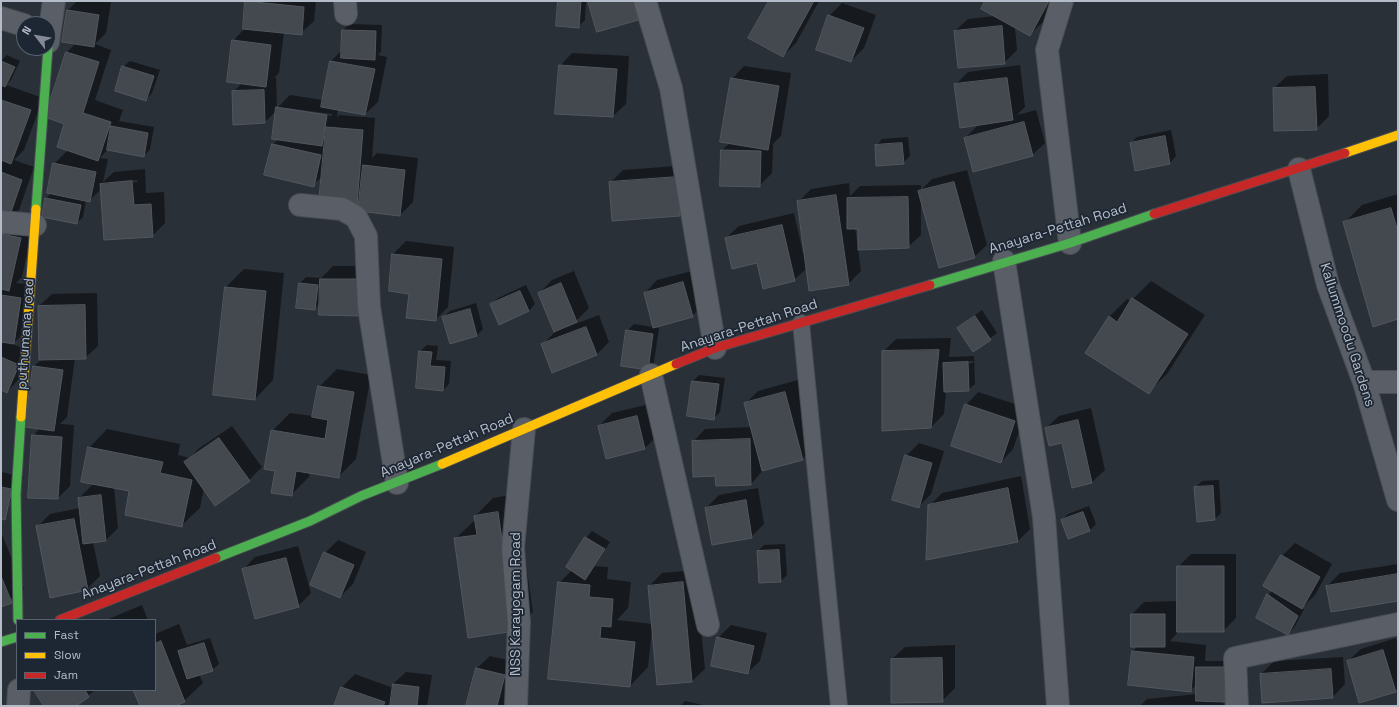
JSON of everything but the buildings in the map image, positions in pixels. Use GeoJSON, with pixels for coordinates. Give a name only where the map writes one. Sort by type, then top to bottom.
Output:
{"type":"FeatureCollection","features":[{"type":"Feature","properties":{"kind":"main road","name":"puthumana road"},"geometry":{"type":"LineString","coordinates":[[18,619],[16,494],[47,56]]}},
{"type":"Feature","properties":{"kind":"main road","name":"Anayara-Pettah Road"},"geometry":{"type":"LineString","coordinates":[[63,619],[203,565],[310,521],[361,496],[397,483],[524,430],[715,348],[1004,261],[1070,243],[1119,225],[1299,169],[1398,135]]}},
{"type":"Feature","properties":{"kind":"main road"},"geometry":{"type":"LineString","coordinates":[[1,642],[16,637]]}},
{"type":"Feature","properties":{"kind":"street","name":"puthumana road"},"geometry":{"type":"LineString","coordinates":[[52,16],[54,1]]}},
{"type":"Feature","properties":{"kind":"street"},"geometry":{"type":"LineString","coordinates":[[645,1],[671,88],[715,348]]}},
{"type":"Feature","properties":{"kind":"street"},"geometry":{"type":"LineString","coordinates":[[1062,1],[1046,50],[1070,243]]}},
{"type":"Feature","properties":{"kind":"street"},"geometry":{"type":"LineString","coordinates":[[1,18],[16,23]]}},
{"type":"Feature","properties":{"kind":"street","name":"Kallummoodu Gardens"},"geometry":{"type":"LineString","coordinates":[[1299,169],[1328,285],[1364,382],[1398,500]]}},
{"type":"Feature","properties":{"kind":"street"},"geometry":{"type":"LineString","coordinates":[[300,205],[342,209],[356,218],[366,236],[369,306],[397,483]]}},
{"type":"Feature","properties":{"kind":"street"},"geometry":{"type":"LineString","coordinates":[[1,222],[35,225]]}},
{"type":"Feature","properties":{"kind":"street"},"geometry":{"type":"LineString","coordinates":[[1004,261],[1044,517],[1058,706]]}},
{"type":"Feature","properties":{"kind":"street"},"geometry":{"type":"LineString","coordinates":[[651,375],[708,625]]}},
{"type":"Feature","properties":{"kind":"street"},"geometry":{"type":"LineString","coordinates":[[1364,382],[1398,382]]}},
{"type":"Feature","properties":{"kind":"street","name":"NSS Karayogam Road"},"geometry":{"type":"LineString","coordinates":[[516,706],[518,622],[513,548],[524,430]]}},
{"type":"Feature","properties":{"kind":"street"},"geometry":{"type":"LineString","coordinates":[[1236,706],[1235,658],[1398,624]]}},
{"type":"Feature","properties":{"kind":"street"},"geometry":{"type":"LineString","coordinates":[[18,691],[18,706]]}},
{"type":"Feature","properties":{"kind":"lane"},"geometry":{"type":"LineString","coordinates":[[801,322],[839,706]]}},
{"type":"Feature","properties":{"kind":"traffic: fast"},"geometry":{"type":"LineString","coordinates":[[36,209],[47,56]]}},
{"type":"Feature","properties":{"kind":"traffic: fast"},"geometry":{"type":"LineString","coordinates":[[930,285],[1070,243],[1154,214]]}},
{"type":"Feature","properties":{"kind":"traffic: fast"},"geometry":{"type":"LineString","coordinates":[[18,619],[16,494],[21,417]]}},
{"type":"Feature","properties":{"kind":"traffic: fast"},"geometry":{"type":"LineString","coordinates":[[216,558],[310,521],[361,496],[442,464]]}},
{"type":"Feature","properties":{"kind":"traffic: fast"},"geometry":{"type":"LineString","coordinates":[[1,642],[16,637]]}},
{"type":"Feature","properties":{"kind":"traffic: slow"},"geometry":{"type":"LineString","coordinates":[[1345,153],[1398,135]]}},
{"type":"Feature","properties":{"kind":"traffic: slow"},"geometry":{"type":"LineString","coordinates":[[21,417],[36,209]]}},
{"type":"Feature","properties":{"kind":"traffic: slow"},"geometry":{"type":"LineString","coordinates":[[442,464],[676,364]]}},
{"type":"Feature","properties":{"kind":"traffic: jam"},"geometry":{"type":"LineString","coordinates":[[1154,214],[1345,153]]}},
{"type":"Feature","properties":{"kind":"traffic: jam"},"geometry":{"type":"LineString","coordinates":[[676,364],[715,348],[930,285]]}},
{"type":"Feature","properties":{"kind":"traffic: jam"},"geometry":{"type":"LineString","coordinates":[[63,619],[216,558]]}}]}
